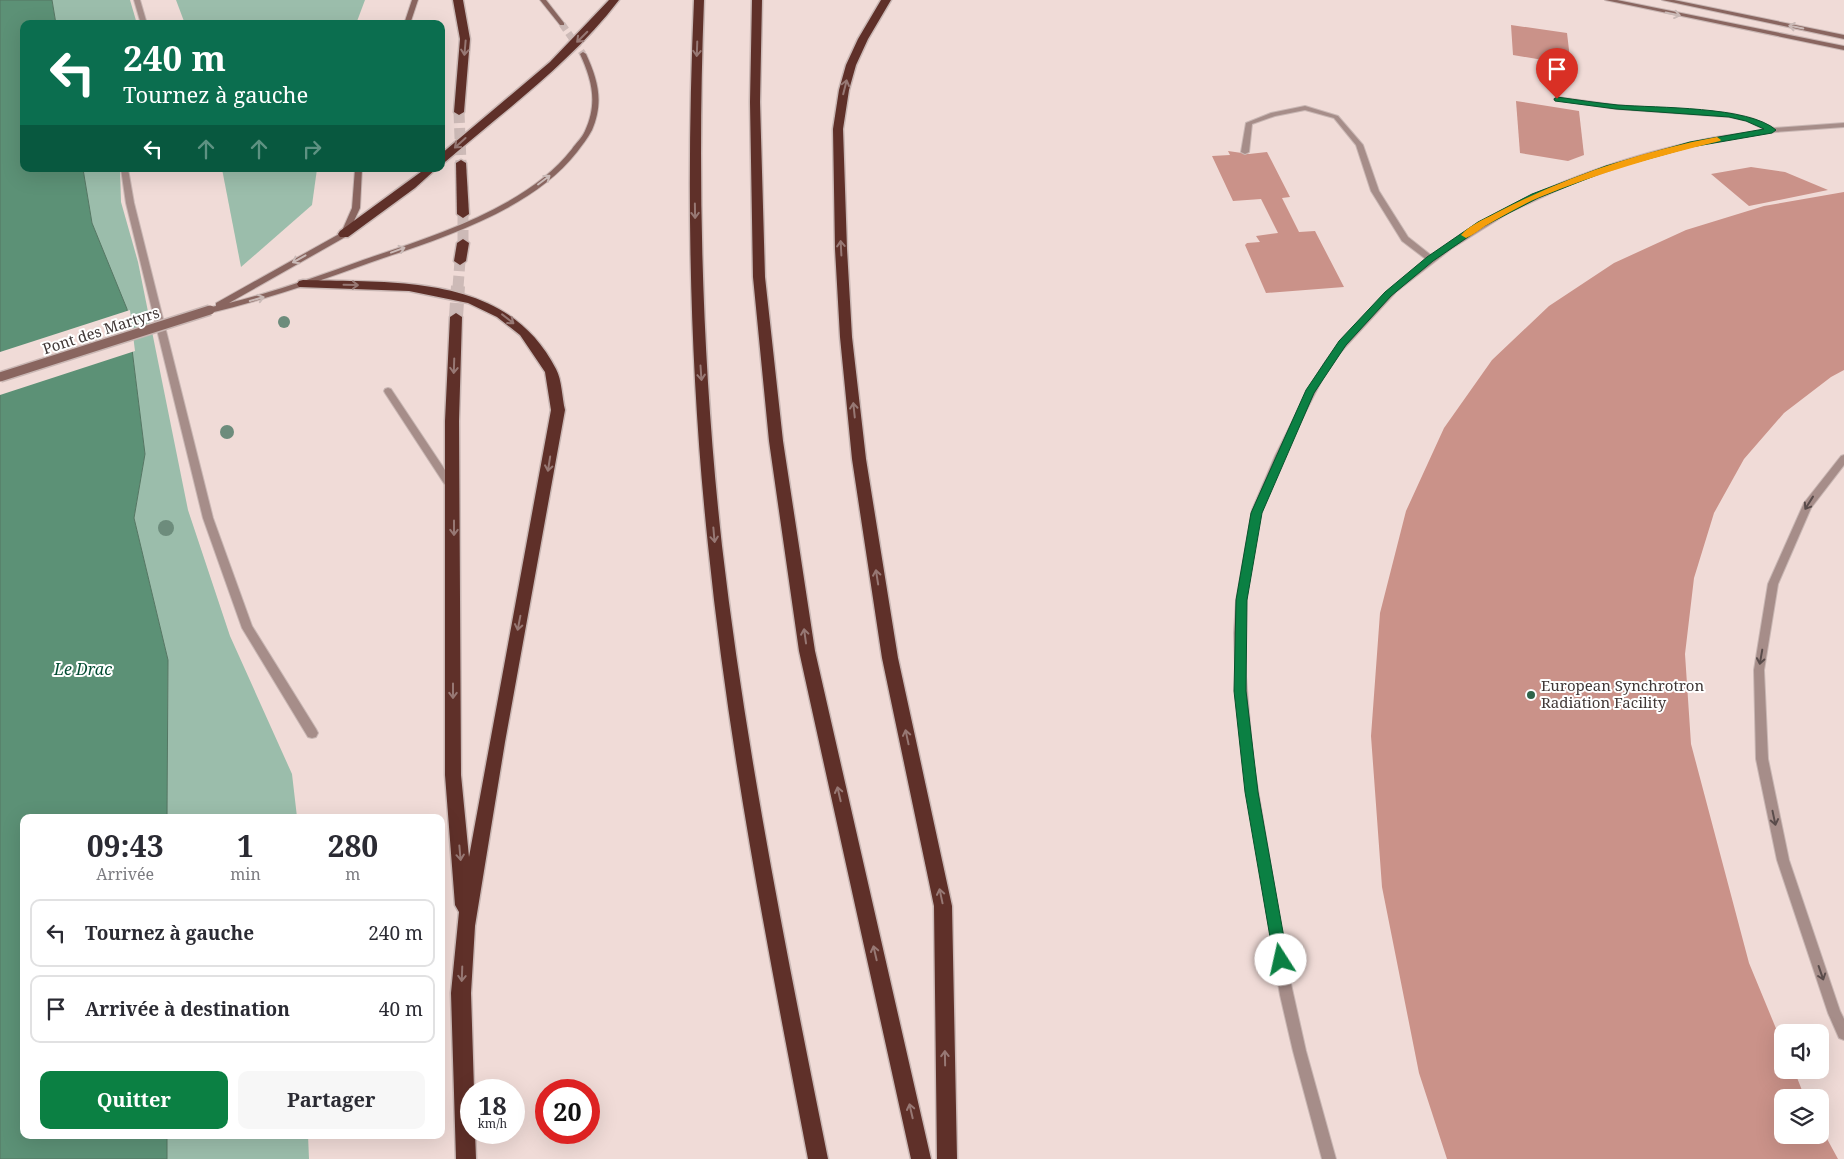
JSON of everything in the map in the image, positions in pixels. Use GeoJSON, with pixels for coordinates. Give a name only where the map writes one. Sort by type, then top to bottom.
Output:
{"type":"FeatureCollection","features":[{"type":"Feature","properties":{"kind":"highway"},"geometry":{"type":"LineString","coordinates":[[458,0],[466,39],[459,112]]}},
{"type":"Feature","properties":{"kind":"highway"},"geometry":{"type":"LineString","coordinates":[[445,157],[566,52],[595,24],[614,0]]}},
{"type":"Feature","properties":{"kind":"highway"},"geometry":{"type":"LineString","coordinates":[[699,0],[694,148],[695,279],[715,545],[730,662],[752,798],[818,1159]]}},
{"type":"Feature","properties":{"kind":"highway"},"geometry":{"type":"LineString","coordinates":[[757,0],[755,102],[759,277],[776,441],[807,651],[921,1159]]}},
{"type":"Feature","properties":{"kind":"highway"},"geometry":{"type":"LineString","coordinates":[[886,0],[863,39],[851,65],[844,90],[838,147],[846,337],[859,459],[885,629],[943,906],[947,1159]]}},
{"type":"Feature","properties":{"kind":"highway"},"geometry":{"type":"LineString","coordinates":[[461,163],[463,214]]}},
{"type":"Feature","properties":{"kind":"highway"},"geometry":{"type":"LineString","coordinates":[[344,234],[427,172]]}},
{"type":"Feature","properties":{"kind":"highway"},"geometry":{"type":"LineString","coordinates":[[460,261],[463,243]]}},
{"type":"Feature","properties":{"kind":"highway"},"geometry":{"type":"LineString","coordinates":[[303,284],[409,287],[471,300],[501,314],[524,332],[551,371],[558,410],[497,742],[466,926],[461,993],[466,1159]]}},
{"type":"Feature","properties":{"kind":"highway"},"geometry":{"type":"LineString","coordinates":[[456,317],[452,421],[454,491],[453,775],[466,926]]}},
{"type":"Feature","properties":{"kind":"main road"},"geometry":{"type":"LineString","coordinates":[[408,20],[415,0]]}},
{"type":"Feature","properties":{"kind":"main road"},"geometry":{"type":"LineString","coordinates":[[544,0],[562,24]]}},
{"type":"Feature","properties":{"kind":"main road"},"geometry":{"type":"LineString","coordinates":[[1608,0],[1844,48]]}},
{"type":"Feature","properties":{"kind":"main road"},"geometry":{"type":"LineString","coordinates":[[1665,0],[1844,37]]}},
{"type":"Feature","properties":{"kind":"main road"},"geometry":{"type":"LineString","coordinates":[[210,310],[303,284],[432,238],[494,212],[547,178],[569,157],[586,136],[592,117],[595,98],[593,76],[582,54]]}},
{"type":"Feature","properties":{"kind":"main road"},"geometry":{"type":"LineString","coordinates":[[210,310],[344,234],[356,208],[358,172]]}},
{"type":"Feature","properties":{"kind":"main road","name":"Pont des Martyrs"},"geometry":{"type":"LineString","coordinates":[[0,378],[210,310]]}},
{"type":"Feature","properties":{"kind":"lane"},"geometry":{"type":"LineString","coordinates":[[137,0],[143,20]]}},
{"type":"Feature","properties":{"kind":"lane"},"geometry":{"type":"LineString","coordinates":[[1557,99],[1616,107],[1729,115],[1749,119],[1772,130]]}},
{"type":"Feature","properties":{"kind":"lane"},"geometry":{"type":"LineString","coordinates":[[1245,152],[1249,123],[1273,114],[1305,108],[1336,117],[1358,145],[1375,191],[1404,238],[1430,259]]}},
{"type":"Feature","properties":{"kind":"lane"},"geometry":{"type":"LineString","coordinates":[[1329,1159],[1291,1016],[1252,792],[1240,691],[1242,600],[1256,513],[1310,392],[1343,343],[1388,294],[1430,259],[1481,224],[1535,196],[1609,168],[1690,145],[1772,130],[1844,126]]}},
{"type":"Feature","properties":{"kind":"lane"},"geometry":{"type":"LineString","coordinates":[[125,172],[130,203],[208,518],[246,628],[312,733]]}},
{"type":"Feature","properties":{"kind":"lane"},"geometry":{"type":"LineString","coordinates":[[388,391],[454,491]]}},
{"type":"Feature","properties":{"kind":"lane"},"geometry":{"type":"LineString","coordinates":[[1842,463],[1807,506],[1773,584],[1759,670],[1762,759],[1783,860],[1834,1013],[1844,1033]]}},
{"type":"Feature","properties":{"kind":"shaded area"},"geometry":{"type":"Polygon","coordinates":[[[52,0],[130,0],[136,20],[55,20],[52,0]]]}},
{"type":"Feature","properties":{"kind":"shaded area"},"geometry":{"type":"Polygon","coordinates":[[[176,0],[365,0],[358,20],[184,20],[176,0]]]}},
{"type":"Feature","properties":{"kind":"shaded area"},"geometry":{"type":"Polygon","coordinates":[[[84,172],[120,172],[121,202],[138,262],[188,510],[230,636],[292,774],[297,814],[167,814],[168,660],[134,518],[145,454],[127,310],[92,223],[84,172]]]}},
{"type":"Feature","properties":{"kind":"shaded area"},"geometry":{"type":"Polygon","coordinates":[[[223,172],[317,172],[312,205],[241,267],[223,172]]]}},
{"type":"Feature","properties":{"kind":"shaded area"},"geometry":{"type":"Polygon","coordinates":[[[167,1139],[308,1139],[309,1159],[167,1159],[167,1139]]]}},
{"type":"Feature","properties":{"kind":"water","name":"Le Drac"},"geometry":{"type":"Polygon","coordinates":[[[0,0],[52,0],[55,20],[20,20],[20,172],[84,172],[92,223],[127,309],[145,454],[134,518],[168,660],[167,814],[20,814],[20,1139],[167,1139],[167,1159],[0,1159],[0,0]]]}},
{"type":"Feature","properties":{"kind":"pier"},"geometry":{"type":"Polygon","coordinates":[[[130,310],[135,351],[0,395],[0,352],[130,310]]]}},
{"type":"Feature","properties":{"kind":"building"},"geometry":{"type":"Polygon","coordinates":[[[1511,25],[1567,33],[1571,67],[1543,63],[1543,60],[1513,55],[1511,25]]]}},
{"type":"Feature","properties":{"kind":"building"},"geometry":{"type":"Polygon","coordinates":[[[1516,101],[1579,111],[1584,155],[1568,161],[1520,153],[1516,101]]]}},
{"type":"Feature","properties":{"kind":"building"},"geometry":{"type":"Polygon","coordinates":[[[1228,151],[1249,154],[1267,152],[1290,197],[1282,198],[1299,232],[1315,231],[1344,287],[1266,293],[1245,245],[1247,243],[1260,242],[1256,236],[1278,233],[1261,199],[1233,201],[1212,156],[1230,155],[1228,151]]]}},
{"type":"Feature","properties":{"kind":"building"},"geometry":{"type":"Polygon","coordinates":[[[1751,167],[1785,172],[1828,190],[1749,206],[1711,174],[1751,167]]]}},
{"type":"Feature","properties":{"kind":"building","name":"European Synchrotron Radiation Facility"},"geometry":{"type":"Polygon","coordinates":[[[1844,192],[1844,370],[1831,377],[1784,413],[1744,459],[1714,513],[1694,578],[1685,654],[1691,744],[1749,963],[1774,1024],[1774,1079],[1798,1079],[1801,1089],[1774,1089],[1774,1144],[1829,1142],[1838,1159],[1447,1159],[1419,1073],[1382,887],[1371,736],[1380,613],[1406,511],[1444,428],[1492,360],[1549,306],[1614,263],[1686,230],[1764,206],[1844,192]]]}},
{"type":"Feature","properties":{"kind":"tunnel"},"geometry":{"type":"LineString","coordinates":[[562,24],[583,54]]}},
{"type":"Feature","properties":{"kind":"tunnel"},"geometry":{"type":"LineString","coordinates":[[459,112],[461,163]]}},
{"type":"Feature","properties":{"kind":"tunnel"},"geometry":{"type":"LineString","coordinates":[[463,214],[463,243]]}},
{"type":"Feature","properties":{"kind":"tunnel"},"geometry":{"type":"LineString","coordinates":[[458,287],[460,261]]}},
{"type":"Feature","properties":{"kind":"tunnel"},"geometry":{"type":"LineString","coordinates":[[456,317],[458,286]]}},
{"type":"Feature","properties":{"kind":"slow traffic"},"geometry":{"type":"LineString","coordinates":[[1466,235],[1481,224],[1535,196],[1609,168],[1690,145],[1717,140]]}},
{"type":"Feature","properties":{"kind":"place","name":"European Synchrotron Radiation Facility"},"geometry":{"type":"Point","coordinates":[1531,695]}},
{"type":"Feature","properties":{"kind":"route"},"geometry":{"type":"LineString","coordinates":[[1281,960],[1252,792],[1240,691],[1242,600],[1256,513],[1310,392],[1343,343],[1388,294],[1430,259],[1481,224],[1535,196],[1609,168],[1690,145],[1772,130],[1749,119],[1729,115],[1616,107],[1557,99]]}}]}
